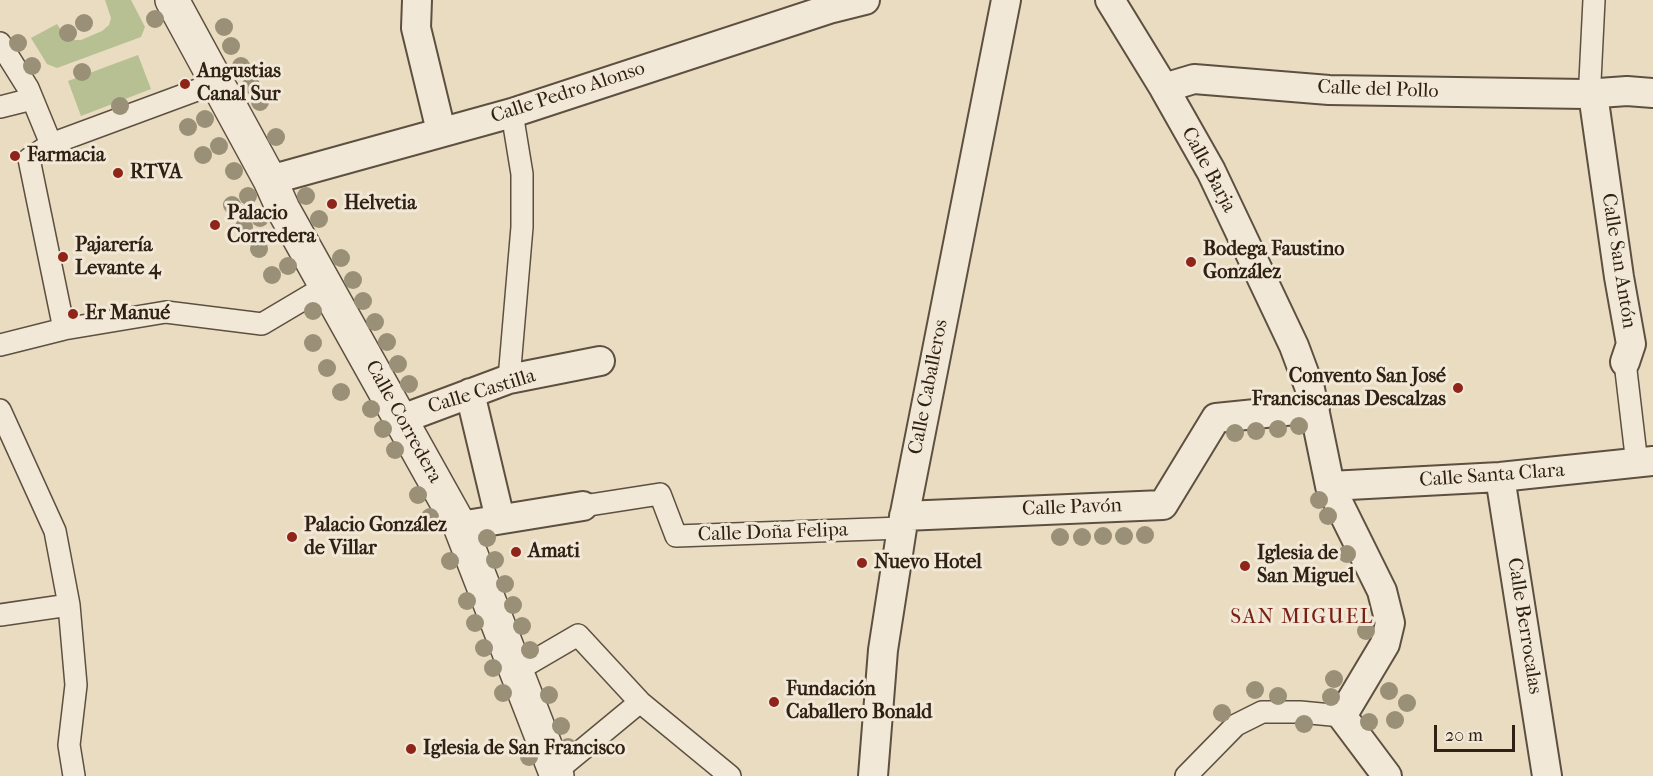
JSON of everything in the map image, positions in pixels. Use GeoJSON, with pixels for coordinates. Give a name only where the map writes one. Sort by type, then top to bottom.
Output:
{"type":"FeatureCollection","features":[{"type":"Feature","properties":{"kind":"street","name":"Calle Corredera"},"geometry":{"type":"LineString","coordinates":[[172,0],[270,180],[283,209],[460,526],[561,770]]}},
{"type":"Feature","properties":{"kind":"street"},"geometry":{"type":"LineString","coordinates":[[417,0],[416,28],[441,131]]}},
{"type":"Feature","properties":{"kind":"street","name":"Calle Pedro Alonso"},"geometry":{"type":"LineString","coordinates":[[270,180],[512,113],[829,9],[865,0]]}},
{"type":"Feature","properties":{"kind":"street","name":"Calle Caballeros"},"geometry":{"type":"LineString","coordinates":[[873,776],[883,650],[903,522],[1006,0]]}},
{"type":"Feature","properties":{"kind":"street","name":"Calle Barja"},"geometry":{"type":"LineString","coordinates":[[1110,0],[1211,171],[1280,315],[1294,346],[1315,408],[1330,486],[1382,591],[1390,623],[1385,644],[1342,716]]}},
{"type":"Feature","properties":{"kind":"street"},"geometry":{"type":"LineString","coordinates":[[1593,94],[1590,81],[1594,0]]}},
{"type":"Feature","properties":{"kind":"street"},"geometry":{"type":"LineString","coordinates":[[0,43],[28,88],[51,144]]}},
{"type":"Feature","properties":{"kind":"street","name":"Calle del Pollo"},"geometry":{"type":"LineString","coordinates":[[1164,88],[1194,79],[1329,90],[1653,93]]}},
{"type":"Feature","properties":{"kind":"street"},"geometry":{"type":"LineString","coordinates":[[63,328],[29,159],[51,144],[216,83]]}},
{"type":"Feature","properties":{"kind":"street","name":"Calle San Antón"},"geometry":{"type":"LineString","coordinates":[[1593,94],[1619,278],[1631,344],[1625,362],[1645,463]]}},
{"type":"Feature","properties":{"kind":"street"},"geometry":{"type":"LineString","coordinates":[[0,107],[32,99]]}},
{"type":"Feature","properties":{"kind":"street"},"geometry":{"type":"LineString","coordinates":[[509,379],[522,226],[522,174],[512,113]]}},
{"type":"Feature","properties":{"kind":"street"},"geometry":{"type":"LineString","coordinates":[[0,345],[63,328],[166,312],[262,324],[321,289]]}},
{"type":"Feature","properties":{"kind":"street","name":"Calle Castilla"},"geometry":{"type":"LineString","coordinates":[[402,419],[509,379],[600,360]]}},
{"type":"Feature","properties":{"kind":"street"},"geometry":{"type":"LineString","coordinates":[[470,393],[500,519]]}},
{"type":"Feature","properties":{"kind":"street","name":"Calle Pavón"},"geometry":{"type":"LineString","coordinates":[[903,522],[1163,505],[1215,418],[1315,408]]}},
{"type":"Feature","properties":{"kind":"street"},"geometry":{"type":"LineString","coordinates":[[0,411],[56,531],[69,605],[76,686],[69,745],[74,776]]}},
{"type":"Feature","properties":{"kind":"street","name":"Calle Santa Clara"},"geometry":{"type":"LineString","coordinates":[[1330,486],[1500,477],[1645,463]]}},
{"type":"Feature","properties":{"kind":"street","name":"Calle Berrocalas"},"geometry":{"type":"LineString","coordinates":[[1500,477],[1547,776]]}},
{"type":"Feature","properties":{"kind":"street","name":"Calle Doña Felipa"},"geometry":{"type":"LineString","coordinates":[[460,526],[660,494],[676,536],[903,522]]}},
{"type":"Feature","properties":{"kind":"street"},"geometry":{"type":"LineString","coordinates":[[0,615],[69,605]]}},
{"type":"Feature","properties":{"kind":"street"},"geometry":{"type":"LineString","coordinates":[[530,663],[578,635],[640,702],[730,776]]}},
{"type":"Feature","properties":{"kind":"street"},"geometry":{"type":"LineString","coordinates":[[561,770],[640,702]]}},
{"type":"Feature","properties":{"kind":"street"},"geometry":{"type":"LineString","coordinates":[[1191,771],[1236,725],[1262,712],[1300,712],[1342,716],[1387,776]]}},
{"type":"Feature","properties":{"kind":"green space"},"geometry":{"type":"Polygon","coordinates":[[[105,0],[131,0],[145,27],[141,37],[57,68],[47,64],[31,38],[57,24],[66,37],[72,40],[81,40],[102,31],[109,25],[111,18],[105,0]]]}},
{"type":"Feature","properties":{"kind":"green space"},"geometry":{"type":"Polygon","coordinates":[[[138,55],[151,89],[81,116],[68,81],[138,55]]]}},
{"type":"Feature","properties":{"kind":"place","name":"Angustias Canal Sur"},"geometry":{"type":"Point","coordinates":[185,84]}},
{"type":"Feature","properties":{"kind":"place","name":"Farmacia"},"geometry":{"type":"Point","coordinates":[15,156]}},
{"type":"Feature","properties":{"kind":"place","name":"RTVA"},"geometry":{"type":"Point","coordinates":[118,173]}},
{"type":"Feature","properties":{"kind":"place","name":"Helvetia"},"geometry":{"type":"Point","coordinates":[332,204]}},
{"type":"Feature","properties":{"kind":"place","name":"Palacio Corredera"},"geometry":{"type":"Point","coordinates":[215,225]}},
{"type":"Feature","properties":{"kind":"place","name":"Pajarería Levante 4"},"geometry":{"type":"Point","coordinates":[63,257]}},
{"type":"Feature","properties":{"kind":"place","name":"Bodega Faustino González"},"geometry":{"type":"Point","coordinates":[1191,262]}},
{"type":"Feature","properties":{"kind":"place","name":"Er Manué"},"geometry":{"type":"Point","coordinates":[73,314]}},
{"type":"Feature","properties":{"kind":"place","name":"Convento San José Franciscanas Descalzas"},"geometry":{"type":"Point","coordinates":[1458,388]}},
{"type":"Feature","properties":{"kind":"place","name":"Palacio González de Villar"},"geometry":{"type":"Point","coordinates":[292,537]}},
{"type":"Feature","properties":{"kind":"place","name":"Amati"},"geometry":{"type":"Point","coordinates":[516,552]}},
{"type":"Feature","properties":{"kind":"place","name":"Nuevo Hotel"},"geometry":{"type":"Point","coordinates":[862,563]}},
{"type":"Feature","properties":{"kind":"place","name":"Iglesia de San Miguel"},"geometry":{"type":"Point","coordinates":[1245,566]}},
{"type":"Feature","properties":{"kind":"place","name":"Fundación Caballero Bonald"},"geometry":{"type":"Point","coordinates":[774,702]}},
{"type":"Feature","properties":{"kind":"place","name":"Iglesia de San Francisco"},"geometry":{"type":"Point","coordinates":[411,749]}},
{"type":"Feature","properties":{"kind":"district","name":"SAN MIGUEL"},"geometry":{"type":"Point","coordinates":[1302,618]}}]}
